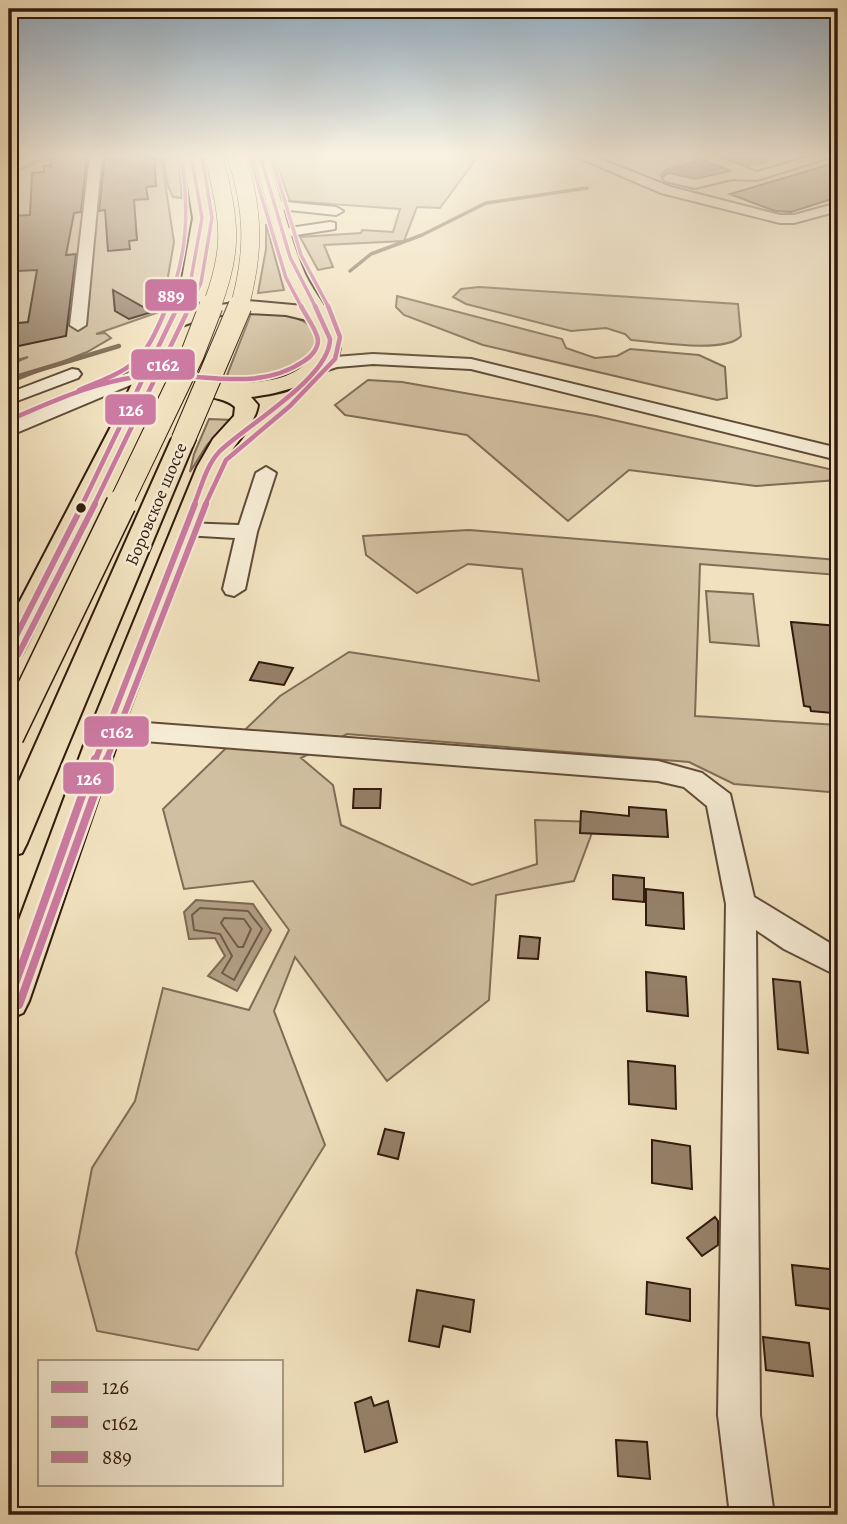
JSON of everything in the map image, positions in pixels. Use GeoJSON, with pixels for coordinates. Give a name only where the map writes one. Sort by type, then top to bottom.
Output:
{"type":"FeatureCollection","features":[{"type":"Feature","properties":{"kind":"main road"},"geometry":{"type":"LineString","coordinates":[[9,650],[170,326],[191,279],[202,226]]}},
{"type":"Feature","properties":{"kind":"main road","name":"Боровское шоссе"},"geometry":{"type":"LineString","coordinates":[[9,736],[192,355],[223,275],[229,226]]}},
{"type":"Feature","properties":{"kind":"main road","name":"Боровское шоссе"},"geometry":{"type":"LineString","coordinates":[[9,842],[213,371],[243,293],[253,252],[253,226]]}},
{"type":"Feature","properties":{"kind":"main road"},"geometry":{"type":"LineString","coordinates":[[215,457],[311,371],[328,352],[330,343],[296,275],[281,226]]}},
{"type":"Feature","properties":{"kind":"main road"},"geometry":{"type":"LineString","coordinates":[[261,308],[288,296],[296,275]]}},
{"type":"Feature","properties":{"kind":"main road"},"geometry":{"type":"LineString","coordinates":[[170,326],[201,312],[261,308],[296,310],[323,325]]}},
{"type":"Feature","properties":{"kind":"main road"},"geometry":{"type":"LineString","coordinates":[[149,372],[155,380],[181,387],[266,390],[295,382],[311,371]]}},
{"type":"Feature","properties":{"kind":"main road"},"geometry":{"type":"LineString","coordinates":[[9,1001],[106,729],[184,528],[220,444],[245,417],[247,405],[238,397],[210,389]]}},
{"type":"Feature","properties":{"kind":"street"},"geometry":{"type":"LineString","coordinates":[[78,325],[88,226]]}},
{"type":"Feature","properties":{"kind":"street"},"geometry":{"type":"LineString","coordinates":[[283,233],[329,226]]}},
{"type":"Feature","properties":{"kind":"street"},"geometry":{"type":"LineString","coordinates":[[323,325],[355,354],[373,359]]}},
{"type":"Feature","properties":{"kind":"street"},"geometry":{"type":"LineString","coordinates":[[311,371],[335,362],[373,359],[445,361],[503,370],[838,454]]}},
{"type":"Feature","properties":{"kind":"street"},"geometry":{"type":"LineString","coordinates":[[69,406],[149,372]]}},
{"type":"Feature","properties":{"kind":"street"},"geometry":{"type":"LineString","coordinates":[[9,431],[149,372]]}},
{"type":"Feature","properties":{"kind":"street"},"geometry":{"type":"LineString","coordinates":[[9,399],[72,374]]}},
{"type":"Feature","properties":{"kind":"street"},"geometry":{"type":"LineString","coordinates":[[69,406],[105,401],[121,406],[129,413]]}},
{"type":"Feature","properties":{"kind":"street"},"geometry":{"type":"LineString","coordinates":[[234,589],[247,532],[266,473]]}},
{"type":"Feature","properties":{"kind":"street"},"geometry":{"type":"LineString","coordinates":[[184,528],[247,532]]}},
{"type":"Feature","properties":{"kind":"street"},"geometry":{"type":"LineString","coordinates":[[106,729],[658,771],[693,780],[720,801],[741,904],[739,1415],[752,1515]]}},
{"type":"Feature","properties":{"kind":"street"},"geometry":{"type":"LineString","coordinates":[[741,904],[795,940],[838,963]]}},
{"type":"Feature","properties":{"kind":"shaded area"},"geometry":{"type":"Polygon","coordinates":[[[9,226],[172,226],[174,242],[162,311],[96,334],[105,333],[111,338],[87,352],[9,383],[9,365],[28,357],[9,362],[9,226]]]}},
{"type":"Feature","properties":{"kind":"shaded area"},"geometry":{"type":"Polygon","coordinates":[[[267,226],[284,290],[258,293],[266,249],[267,226]]]}},
{"type":"Feature","properties":{"kind":"shaded area"},"geometry":{"type":"Polygon","coordinates":[[[395,226],[410,226],[404,241],[324,245],[333,267],[318,270],[300,237],[361,233],[362,230],[393,232],[395,226]]]}},
{"type":"Feature","properties":{"kind":"shaded area"},"geometry":{"type":"Polygon","coordinates":[[[479,287],[738,304],[741,336],[733,341],[706,346],[631,340],[625,334],[606,328],[571,331],[466,304],[453,297],[461,289],[479,287]]]}},
{"type":"Feature","properties":{"kind":"shaded area"},"geometry":{"type":"Polygon","coordinates":[[[397,296],[562,339],[566,348],[595,358],[617,356],[630,349],[699,355],[725,367],[727,398],[717,400],[483,345],[404,315],[396,307],[397,296]]]}},
{"type":"Feature","properties":{"kind":"shaded area"},"geometry":{"type":"Polygon","coordinates":[[[251,314],[286,315],[302,320],[316,331],[313,349],[307,362],[284,377],[270,381],[224,383],[251,314]]]}},
{"type":"Feature","properties":{"kind":"shaded area"},"geometry":{"type":"Polygon","coordinates":[[[368,380],[402,382],[596,416],[838,471],[838,480],[756,486],[629,470],[568,521],[467,435],[345,415],[335,405],[368,380]]]}},
{"type":"Feature","properties":{"kind":"shaded area"},"geometry":{"type":"Polygon","coordinates":[[[209,419],[232,420],[207,445],[190,472],[194,454],[209,419]]]}},
{"type":"Feature","properties":{"kind":"shaded area"},"geometry":{"type":"Polygon","coordinates":[[[469,530],[838,560],[838,575],[700,564],[695,716],[838,725],[838,780],[829,792],[734,784],[689,762],[347,734],[301,758],[333,785],[341,825],[472,885],[537,864],[535,820],[596,822],[574,881],[496,895],[489,1000],[387,1081],[295,957],[274,1011],[325,1145],[198,1350],[97,1331],[76,1253],[92,1168],[135,1101],[163,988],[249,1010],[289,930],[253,881],[184,889],[163,809],[280,696],[349,652],[539,681],[522,569],[468,564],[417,593],[366,555],[363,536],[469,530]]]}},
{"type":"Feature","properties":{"kind":"shaded area"},"geometry":{"type":"Polygon","coordinates":[[[706,591],[753,594],[759,646],[710,642],[706,591]]]}},
{"type":"Feature","properties":{"kind":"water"},"geometry":{"type":"Polygon","coordinates":[[[196,900],[253,904],[271,930],[237,991],[208,976],[225,956],[215,938],[189,939],[184,912],[196,900]]]}},
{"type":"Feature","properties":{"kind":"building"},"geometry":{"type":"Polygon","coordinates":[[[9,226],[72,226],[66,255],[76,254],[66,336],[9,348],[9,324],[28,322],[37,270],[17,271],[18,266],[9,267],[9,226]]]}},
{"type":"Feature","properties":{"kind":"building"},"geometry":{"type":"Polygon","coordinates":[[[106,226],[136,226],[137,240],[129,241],[130,249],[108,251],[106,226]]]}},
{"type":"Feature","properties":{"kind":"building"},"geometry":{"type":"Polygon","coordinates":[[[113,290],[152,312],[129,319],[115,311],[113,290]]]}},
{"type":"Feature","properties":{"kind":"building"},"geometry":{"type":"Polygon","coordinates":[[[791,622],[838,626],[838,708],[831,708],[832,713],[811,711],[810,707],[804,706],[791,622]]]}},
{"type":"Feature","properties":{"kind":"building"},"geometry":{"type":"Polygon","coordinates":[[[259,662],[293,668],[284,685],[250,680],[259,662]]]}},
{"type":"Feature","properties":{"kind":"building"},"geometry":{"type":"Polygon","coordinates":[[[354,789],[381,789],[380,808],[353,808],[354,789]]]}},
{"type":"Feature","properties":{"kind":"building"},"geometry":{"type":"Polygon","coordinates":[[[629,807],[666,810],[668,837],[580,833],[581,811],[629,816],[629,807]]]}},
{"type":"Feature","properties":{"kind":"building"},"geometry":{"type":"Polygon","coordinates":[[[613,875],[644,878],[644,902],[613,899],[613,875]]]}},
{"type":"Feature","properties":{"kind":"building"},"geometry":{"type":"Polygon","coordinates":[[[646,889],[683,893],[684,929],[646,925],[646,889]]]}},
{"type":"Feature","properties":{"kind":"building"},"geometry":{"type":"Polygon","coordinates":[[[520,936],[540,938],[538,959],[518,958],[520,936]]]}},
{"type":"Feature","properties":{"kind":"building"},"geometry":{"type":"Polygon","coordinates":[[[646,972],[686,977],[688,1016],[647,1011],[646,972]]]}},
{"type":"Feature","properties":{"kind":"building"},"geometry":{"type":"Polygon","coordinates":[[[773,979],[800,982],[808,1053],[778,1049],[773,979]]]}},
{"type":"Feature","properties":{"kind":"building"},"geometry":{"type":"Polygon","coordinates":[[[628,1061],[675,1066],[676,1109],[629,1104],[628,1061]]]}},
{"type":"Feature","properties":{"kind":"building"},"geometry":{"type":"Polygon","coordinates":[[[385,1129],[404,1133],[398,1159],[378,1154],[385,1129]]]}},
{"type":"Feature","properties":{"kind":"building"},"geometry":{"type":"Polygon","coordinates":[[[652,1140],[690,1146],[692,1189],[652,1183],[652,1140]]]}},
{"type":"Feature","properties":{"kind":"building"},"geometry":{"type":"Polygon","coordinates":[[[715,1217],[718,1221],[718,1245],[702,1256],[687,1238],[715,1217]]]}},
{"type":"Feature","properties":{"kind":"building"},"geometry":{"type":"Polygon","coordinates":[[[792,1265],[838,1270],[838,1310],[796,1305],[792,1265]]]}},
{"type":"Feature","properties":{"kind":"building"},"geometry":{"type":"Polygon","coordinates":[[[647,1282],[690,1289],[690,1321],[646,1314],[647,1282]]]}},
{"type":"Feature","properties":{"kind":"building"},"geometry":{"type":"Polygon","coordinates":[[[417,1290],[474,1300],[470,1332],[443,1326],[439,1347],[409,1341],[417,1290]]]}},
{"type":"Feature","properties":{"kind":"building"},"geometry":{"type":"Polygon","coordinates":[[[763,1337],[809,1343],[813,1376],[766,1370],[763,1337]]]}},
{"type":"Feature","properties":{"kind":"building"},"geometry":{"type":"Polygon","coordinates":[[[371,1397],[374,1406],[388,1401],[397,1442],[365,1452],[355,1403],[371,1397]]]}},
{"type":"Feature","properties":{"kind":"building"},"geometry":{"type":"Polygon","coordinates":[[[616,1440],[647,1442],[650,1479],[618,1476],[616,1440]]]}},
{"type":"Feature","properties":{"kind":"waterway"},"geometry":{"type":"LineString","coordinates":[[350,271],[371,254],[440,226]]}},
{"type":"Feature","properties":{"kind":"waterway"},"geometry":{"type":"LineString","coordinates":[[9,379],[119,346]]}},
{"type":"Feature","properties":{"kind":"transit line","name":"889"},"geometry":{"type":"LineString","coordinates":[[79,390],[117,375],[131,367],[145,353],[177,278],[187,226]]}},
{"type":"Feature","properties":{"kind":"transit line","name":"126"},"geometry":{"type":"LineString","coordinates":[[9,650],[129,413],[191,279],[201,226]]}},
{"type":"Feature","properties":{"kind":"transit line","name":"с162"},"geometry":{"type":"LineString","coordinates":[[18,655],[138,418],[201,283],[211,226]]}},
{"type":"Feature","properties":{"kind":"transit line","name":"889"},"geometry":{"type":"LineString","coordinates":[[9,420],[73,394],[123,379],[161,375],[226,380],[269,378],[306,360],[316,347],[318,338],[286,278],[270,226]]}},
{"type":"Feature","properties":{"kind":"transit line","name":"126"},"geometry":{"type":"LineString","coordinates":[[9,1001],[106,729],[209,467],[218,453],[298,386],[325,357],[330,346],[325,324],[296,273],[280,226]]}},
{"type":"Feature","properties":{"kind":"transit line","name":"с162"},"geometry":{"type":"LineString","coordinates":[[19,1005],[116,733],[218,472],[226,460],[272,423],[324,374],[340,347],[338,327],[310,278],[291,226]]}}]}
